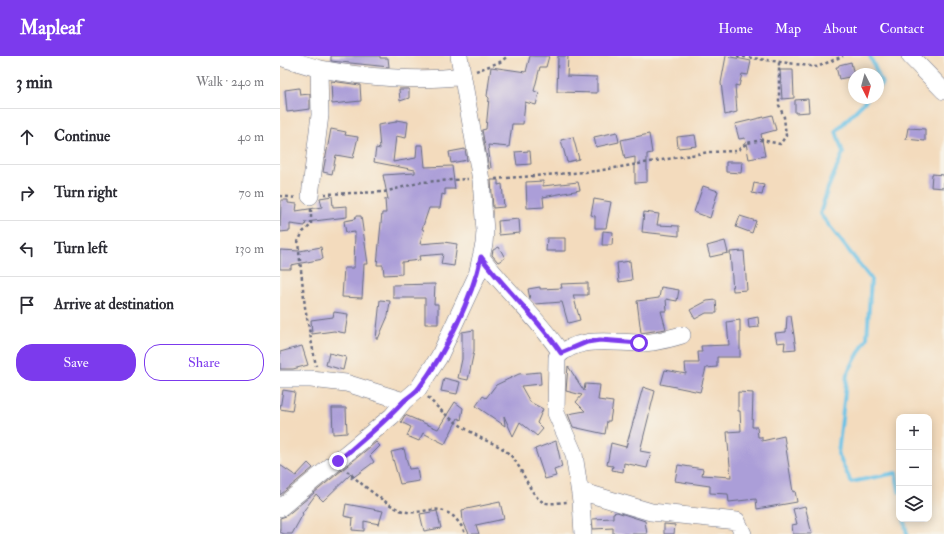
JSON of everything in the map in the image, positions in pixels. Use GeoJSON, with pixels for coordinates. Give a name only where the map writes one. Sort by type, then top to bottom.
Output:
{"type":"FeatureCollection","features":[{"type":"Feature","properties":{"kind":"street"},"geometry":{"type":"LineString","coordinates":[[280,508],[392,416],[404,401],[418,389],[440,357],[477,275],[484,244],[485,231],[481,180],[459,56]]}},
{"type":"Feature","properties":{"kind":"street"},"geometry":{"type":"LineString","coordinates":[[910,56],[944,92]]}},
{"type":"Feature","properties":{"kind":"street"},"geometry":{"type":"LineString","coordinates":[[280,57],[319,69],[371,76],[444,79],[462,76]]}},
{"type":"Feature","properties":{"kind":"street"},"geometry":{"type":"LineString","coordinates":[[310,196],[320,115],[319,69]]}},
{"type":"Feature","properties":{"kind":"street"},"geometry":{"type":"LineString","coordinates":[[481,257],[498,280],[547,333],[561,353]]}},
{"type":"Feature","properties":{"kind":"street"},"geometry":{"type":"LineString","coordinates":[[583,534],[581,496],[574,454],[556,413],[557,357],[561,353],[587,342],[600,340],[655,342],[682,335]]}},
{"type":"Feature","properties":{"kind":"street"},"geometry":{"type":"LineString","coordinates":[[280,379],[319,380],[346,383],[404,401]]}},
{"type":"Feature","properties":{"kind":"street"},"geometry":{"type":"LineString","coordinates":[[581,496],[651,512],[737,521],[743,534]]}},
{"type":"Feature","properties":{"kind":"path"},"geometry":{"type":"LineString","coordinates":[[462,76],[500,62],[508,56]]}},
{"type":"Feature","properties":{"kind":"path"},"geometry":{"type":"LineString","coordinates":[[737,56],[817,67],[843,56]]}},
{"type":"Feature","properties":{"kind":"path"},"geometry":{"type":"LineString","coordinates":[[280,196],[384,192],[422,182],[481,180],[597,171],[709,152],[737,151],[747,143],[762,140],[780,144],[786,136],[784,117],[779,106],[779,62]]}},
{"type":"Feature","properties":{"kind":"path"},"geometry":{"type":"LineString","coordinates":[[310,196],[311,225],[303,232],[298,242],[304,307],[319,380]]}},
{"type":"Feature","properties":{"kind":"path"},"geometry":{"type":"LineString","coordinates":[[418,389],[438,409],[470,432],[507,451],[519,464],[530,490],[542,502],[546,503],[581,496]]}},
{"type":"Feature","properties":{"kind":"path"},"geometry":{"type":"LineString","coordinates":[[338,461],[359,482],[398,509],[415,513],[432,509],[441,509],[457,520],[465,534]]}},
{"type":"Feature","properties":{"kind":"building"},"geometry":{"type":"Polygon","coordinates":[[[331,56],[380,56],[380,58],[388,58],[389,67],[331,61],[331,56]]]}},
{"type":"Feature","properties":{"kind":"building"},"geometry":{"type":"Polygon","coordinates":[[[530,56],[549,56],[546,67],[540,67],[534,91],[539,93],[536,105],[525,102],[523,124],[512,124],[509,147],[488,145],[491,168],[489,169],[482,130],[486,129],[489,98],[487,96],[491,67],[526,72],[530,56]]]}},
{"type":"Feature","properties":{"kind":"building"},"geometry":{"type":"Polygon","coordinates":[[[558,56],[568,56],[567,76],[597,77],[597,93],[557,92],[558,56]]]}},
{"type":"Feature","properties":{"kind":"building"},"geometry":{"type":"Polygon","coordinates":[[[726,56],[751,61],[748,75],[742,74],[739,86],[735,85],[737,112],[725,115],[721,83],[726,56]]]}},
{"type":"Feature","properties":{"kind":"building"},"geometry":{"type":"Polygon","coordinates":[[[851,62],[852,68],[848,68],[848,77],[839,79],[836,67],[851,62]]]}},
{"type":"Feature","properties":{"kind":"building"},"geometry":{"type":"Polygon","coordinates":[[[780,70],[793,70],[794,98],[782,99],[780,70]]]}},
{"type":"Feature","properties":{"kind":"building"},"geometry":{"type":"Polygon","coordinates":[[[331,81],[360,85],[361,101],[332,104],[331,81]]]}},
{"type":"Feature","properties":{"kind":"building"},"geometry":{"type":"Polygon","coordinates":[[[299,88],[300,95],[310,94],[310,109],[287,112],[285,90],[299,88]]]}},
{"type":"Feature","properties":{"kind":"building"},"geometry":{"type":"Polygon","coordinates":[[[399,89],[409,89],[409,98],[400,101],[399,89]]]}},
{"type":"Feature","properties":{"kind":"building"},"geometry":{"type":"Polygon","coordinates":[[[808,99],[809,112],[795,113],[795,100],[808,99]]]}},
{"type":"Feature","properties":{"kind":"building"},"geometry":{"type":"Polygon","coordinates":[[[772,115],[776,130],[761,134],[765,156],[749,159],[745,138],[739,139],[735,124],[772,115]]]}},
{"type":"Feature","properties":{"kind":"building"},"geometry":{"type":"Polygon","coordinates":[[[396,120],[408,122],[406,138],[396,136],[393,162],[416,158],[417,145],[423,145],[425,167],[452,166],[455,189],[445,189],[445,195],[442,194],[440,208],[429,208],[422,229],[424,230],[420,244],[444,242],[457,244],[454,266],[441,264],[443,254],[419,256],[420,260],[402,262],[402,274],[384,275],[383,265],[377,265],[382,213],[386,213],[385,199],[388,199],[383,175],[415,173],[415,170],[374,162],[376,148],[380,149],[378,125],[396,122],[396,120]]]}},
{"type":"Feature","properties":{"kind":"building"},"geometry":{"type":"Polygon","coordinates":[[[908,128],[925,129],[925,141],[906,139],[908,128]]]}},
{"type":"Feature","properties":{"kind":"building"},"geometry":{"type":"Polygon","coordinates":[[[331,129],[346,132],[345,135],[358,137],[353,158],[336,155],[332,174],[323,172],[331,129]]]}},
{"type":"Feature","properties":{"kind":"building"},"geometry":{"type":"Polygon","coordinates":[[[617,132],[619,142],[596,147],[594,137],[617,132]]]}},
{"type":"Feature","properties":{"kind":"building"},"geometry":{"type":"Polygon","coordinates":[[[649,134],[652,153],[647,154],[647,182],[635,183],[635,157],[625,159],[621,140],[649,134]]]}},
{"type":"Feature","properties":{"kind":"building"},"geometry":{"type":"Polygon","coordinates":[[[695,135],[697,146],[678,148],[677,137],[695,135]]]}},
{"type":"Feature","properties":{"kind":"building"},"geometry":{"type":"Polygon","coordinates":[[[573,137],[579,159],[567,162],[561,140],[573,137]]]}},
{"type":"Feature","properties":{"kind":"building"},"geometry":{"type":"Polygon","coordinates":[[[465,149],[467,160],[451,163],[449,152],[465,149]]]}},
{"type":"Feature","properties":{"kind":"building"},"geometry":{"type":"Polygon","coordinates":[[[530,151],[531,164],[517,165],[515,152],[530,151]]]}},
{"type":"Feature","properties":{"kind":"building"},"geometry":{"type":"Polygon","coordinates":[[[726,162],[742,162],[741,173],[726,172],[726,162]]]}},
{"type":"Feature","properties":{"kind":"building"},"geometry":{"type":"Polygon","coordinates":[[[932,174],[944,175],[944,188],[931,187],[932,174]]]}},
{"type":"Feature","properties":{"kind":"building"},"geometry":{"type":"Polygon","coordinates":[[[491,180],[498,180],[498,185],[502,184],[504,207],[493,208],[491,180]]]}},
{"type":"Feature","properties":{"kind":"building"},"geometry":{"type":"Polygon","coordinates":[[[543,181],[543,186],[578,182],[580,190],[543,197],[544,207],[527,208],[526,182],[543,181]]]}},
{"type":"Feature","properties":{"kind":"building"},"geometry":{"type":"Polygon","coordinates":[[[754,183],[764,185],[762,195],[752,193],[754,183]]]}},
{"type":"Feature","properties":{"kind":"building"},"geometry":{"type":"Polygon","coordinates":[[[703,186],[718,191],[710,218],[694,212],[703,186]]]}},
{"type":"Feature","properties":{"kind":"building"},"geometry":{"type":"Polygon","coordinates":[[[332,196],[333,207],[347,206],[347,217],[306,222],[305,226],[290,224],[290,231],[280,232],[281,200],[288,200],[288,203],[297,204],[296,211],[322,207],[320,198],[332,196]]]}},
{"type":"Feature","properties":{"kind":"building"},"geometry":{"type":"Polygon","coordinates":[[[594,199],[611,202],[606,228],[595,228],[595,216],[591,215],[594,199]]]}},
{"type":"Feature","properties":{"kind":"building"},"geometry":{"type":"Polygon","coordinates":[[[644,212],[659,214],[657,225],[679,226],[679,236],[642,232],[644,212]]]}},
{"type":"Feature","properties":{"kind":"building"},"geometry":{"type":"Polygon","coordinates":[[[356,216],[361,216],[368,264],[364,264],[362,298],[342,297],[344,268],[354,268],[355,232],[346,233],[344,221],[355,219],[356,216]]]}},
{"type":"Feature","properties":{"kind":"building"},"geometry":{"type":"Polygon","coordinates":[[[740,216],[756,221],[752,233],[736,227],[740,216]]]}},
{"type":"Feature","properties":{"kind":"building"},"geometry":{"type":"Polygon","coordinates":[[[519,219],[520,233],[499,235],[498,221],[519,219]]]}},
{"type":"Feature","properties":{"kind":"building"},"geometry":{"type":"Polygon","coordinates":[[[603,231],[613,232],[612,245],[602,245],[603,231]]]}},
{"type":"Feature","properties":{"kind":"building"},"geometry":{"type":"Polygon","coordinates":[[[547,238],[565,238],[565,251],[546,251],[547,238]]]}},
{"type":"Feature","properties":{"kind":"building"},"geometry":{"type":"Polygon","coordinates":[[[725,241],[728,253],[710,257],[707,246],[725,241]]]}},
{"type":"Feature","properties":{"kind":"building"},"geometry":{"type":"Polygon","coordinates":[[[321,247],[323,259],[291,265],[291,269],[280,269],[280,250],[300,251],[321,247]]]}},
{"type":"Feature","properties":{"kind":"building"},"geometry":{"type":"Polygon","coordinates":[[[499,247],[505,258],[498,262],[492,255],[493,250],[499,247]]]}},
{"type":"Feature","properties":{"kind":"building"},"geometry":{"type":"Polygon","coordinates":[[[744,251],[747,290],[733,291],[730,252],[744,251]]]}},
{"type":"Feature","properties":{"kind":"building"},"geometry":{"type":"Polygon","coordinates":[[[630,261],[632,280],[619,282],[617,263],[630,261]]]}},
{"type":"Feature","properties":{"kind":"building"},"geometry":{"type":"Polygon","coordinates":[[[588,283],[588,295],[573,295],[580,320],[568,323],[562,302],[535,304],[530,299],[528,289],[540,287],[540,289],[562,288],[561,284],[588,283]]]}},
{"type":"Feature","properties":{"kind":"building"},"geometry":{"type":"Polygon","coordinates":[[[435,284],[434,304],[438,304],[438,324],[425,324],[425,298],[393,298],[393,285],[435,284]]]}},
{"type":"Feature","properties":{"kind":"building"},"geometry":{"type":"Polygon","coordinates":[[[661,287],[679,290],[677,301],[666,299],[667,311],[661,311],[666,329],[641,333],[637,301],[659,298],[661,287]]]}},
{"type":"Feature","properties":{"kind":"building"},"geometry":{"type":"Polygon","coordinates":[[[380,300],[390,301],[388,316],[378,339],[376,339],[380,300]]]}},
{"type":"Feature","properties":{"kind":"building"},"geometry":{"type":"Polygon","coordinates":[[[716,300],[717,313],[706,313],[695,319],[690,310],[707,301],[716,300]]]}},
{"type":"Feature","properties":{"kind":"building"},"geometry":{"type":"Polygon","coordinates":[[[334,312],[348,314],[345,333],[334,331],[312,334],[311,320],[333,317],[334,312]]]}},
{"type":"Feature","properties":{"kind":"building"},"geometry":{"type":"Polygon","coordinates":[[[787,316],[791,316],[796,349],[784,350],[785,342],[777,343],[775,333],[786,332],[787,316]]]}},
{"type":"Feature","properties":{"kind":"building"},"geometry":{"type":"Polygon","coordinates":[[[758,317],[759,327],[749,328],[748,319],[758,317]]]}},
{"type":"Feature","properties":{"kind":"building"},"geometry":{"type":"Polygon","coordinates":[[[740,320],[740,357],[717,357],[717,367],[706,368],[700,392],[661,384],[665,370],[686,374],[685,363],[699,363],[698,352],[702,352],[701,346],[729,345],[727,322],[740,320]]]}},
{"type":"Feature","properties":{"kind":"building"},"geometry":{"type":"Polygon","coordinates":[[[474,330],[474,351],[468,380],[458,378],[462,359],[462,332],[474,330]]]}},
{"type":"Feature","properties":{"kind":"building"},"geometry":{"type":"Polygon","coordinates":[[[302,346],[308,365],[293,369],[280,369],[280,352],[302,346]]]}},
{"type":"Feature","properties":{"kind":"building"},"geometry":{"type":"Polygon","coordinates":[[[329,353],[346,357],[343,370],[326,365],[329,353]]]}},
{"type":"Feature","properties":{"kind":"building"},"geometry":{"type":"Polygon","coordinates":[[[568,366],[584,391],[585,384],[600,385],[598,400],[613,402],[610,421],[607,421],[605,434],[573,427],[568,414],[585,411],[576,402],[582,395],[566,391],[568,366]]]}},
{"type":"Feature","properties":{"kind":"building"},"geometry":{"type":"Polygon","coordinates":[[[540,372],[541,384],[521,386],[530,402],[543,409],[537,423],[543,429],[537,436],[520,422],[513,436],[504,416],[505,426],[476,406],[483,396],[486,398],[496,385],[519,374],[540,372]]]}},
{"type":"Feature","properties":{"kind":"building"},"geometry":{"type":"Polygon","coordinates":[[[444,378],[460,382],[457,394],[441,391],[444,378]]]}},
{"type":"Feature","properties":{"kind":"building"},"geometry":{"type":"Polygon","coordinates":[[[643,387],[655,391],[640,451],[651,453],[647,468],[624,463],[623,472],[612,470],[613,466],[607,465],[611,443],[626,447],[643,387]]]}},
{"type":"Feature","properties":{"kind":"building"},"geometry":{"type":"Polygon","coordinates":[[[283,390],[295,392],[292,411],[280,409],[283,390]]]}},
{"type":"Feature","properties":{"kind":"building"},"geometry":{"type":"Polygon","coordinates":[[[738,392],[753,393],[752,427],[757,427],[758,437],[762,437],[762,441],[784,436],[793,492],[795,491],[797,502],[757,509],[756,499],[729,502],[728,494],[710,493],[710,486],[675,481],[678,465],[703,469],[702,475],[731,477],[727,432],[741,431],[740,411],[738,411],[738,392]]]}},
{"type":"Feature","properties":{"kind":"building"},"geometry":{"type":"Polygon","coordinates":[[[455,402],[463,408],[461,420],[458,418],[445,444],[423,433],[419,441],[407,436],[411,427],[401,422],[405,415],[438,429],[455,402]]]}},
{"type":"Feature","properties":{"kind":"building"},"geometry":{"type":"Polygon","coordinates":[[[332,408],[346,408],[347,433],[333,434],[332,408]]]}},
{"type":"Feature","properties":{"kind":"building"},"geometry":{"type":"Polygon","coordinates":[[[556,441],[562,467],[554,470],[556,476],[545,479],[535,449],[556,441]]]}},
{"type":"Feature","properties":{"kind":"building"},"geometry":{"type":"Polygon","coordinates":[[[376,442],[380,446],[370,456],[374,462],[351,479],[352,473],[323,501],[316,494],[302,513],[303,514],[292,534],[284,534],[280,532],[280,518],[286,516],[376,442]]]}},
{"type":"Feature","properties":{"kind":"building"},"geometry":{"type":"Polygon","coordinates":[[[404,449],[409,469],[417,468],[419,481],[400,484],[391,452],[404,449]]]}},
{"type":"Feature","properties":{"kind":"building"},"geometry":{"type":"Polygon","coordinates":[[[308,463],[313,468],[280,495],[280,465],[296,476],[308,463]]]}},
{"type":"Feature","properties":{"kind":"building"},"geometry":{"type":"Polygon","coordinates":[[[500,502],[504,519],[476,525],[479,534],[469,534],[463,521],[462,510],[500,502]]]}},
{"type":"Feature","properties":{"kind":"building"},"geometry":{"type":"Polygon","coordinates":[[[346,504],[383,511],[379,524],[364,521],[364,531],[352,530],[353,518],[344,516],[346,504]]]}},
{"type":"Feature","properties":{"kind":"building"},"geometry":{"type":"Polygon","coordinates":[[[805,506],[812,534],[793,534],[792,525],[797,524],[793,509],[805,506]]]}},
{"type":"Feature","properties":{"kind":"building"},"geometry":{"type":"Polygon","coordinates":[[[437,511],[441,528],[424,531],[420,514],[437,511]]]}},
{"type":"Feature","properties":{"kind":"building"},"geometry":{"type":"Polygon","coordinates":[[[617,512],[645,521],[647,534],[613,534],[613,528],[593,529],[592,519],[613,518],[613,513],[617,512]]]}},
{"type":"Feature","properties":{"kind":"building"},"geometry":{"type":"Polygon","coordinates":[[[664,524],[675,525],[674,534],[664,534],[664,524]]]}},
{"type":"Feature","properties":{"kind":"waterway"},"geometry":{"type":"LineString","coordinates":[[870,56],[875,68]]}},
{"type":"Feature","properties":{"kind":"waterway"},"geometry":{"type":"LineString","coordinates":[[862,104],[836,131],[843,153],[828,188],[820,214],[871,279],[867,338],[847,374],[838,454],[851,482],[896,473],[898,486]]}},
{"type":"Feature","properties":{"kind":"waterway"},"geometry":{"type":"LineString","coordinates":[[905,522],[907,534]]}},
{"type":"Feature","properties":{"kind":"route"},"geometry":{"type":"LineString","coordinates":[[338,461],[392,416],[404,401],[418,389],[440,357],[451,334],[477,275],[481,257],[498,280],[547,333],[561,353],[587,342],[600,340],[639,343]]}}]}
